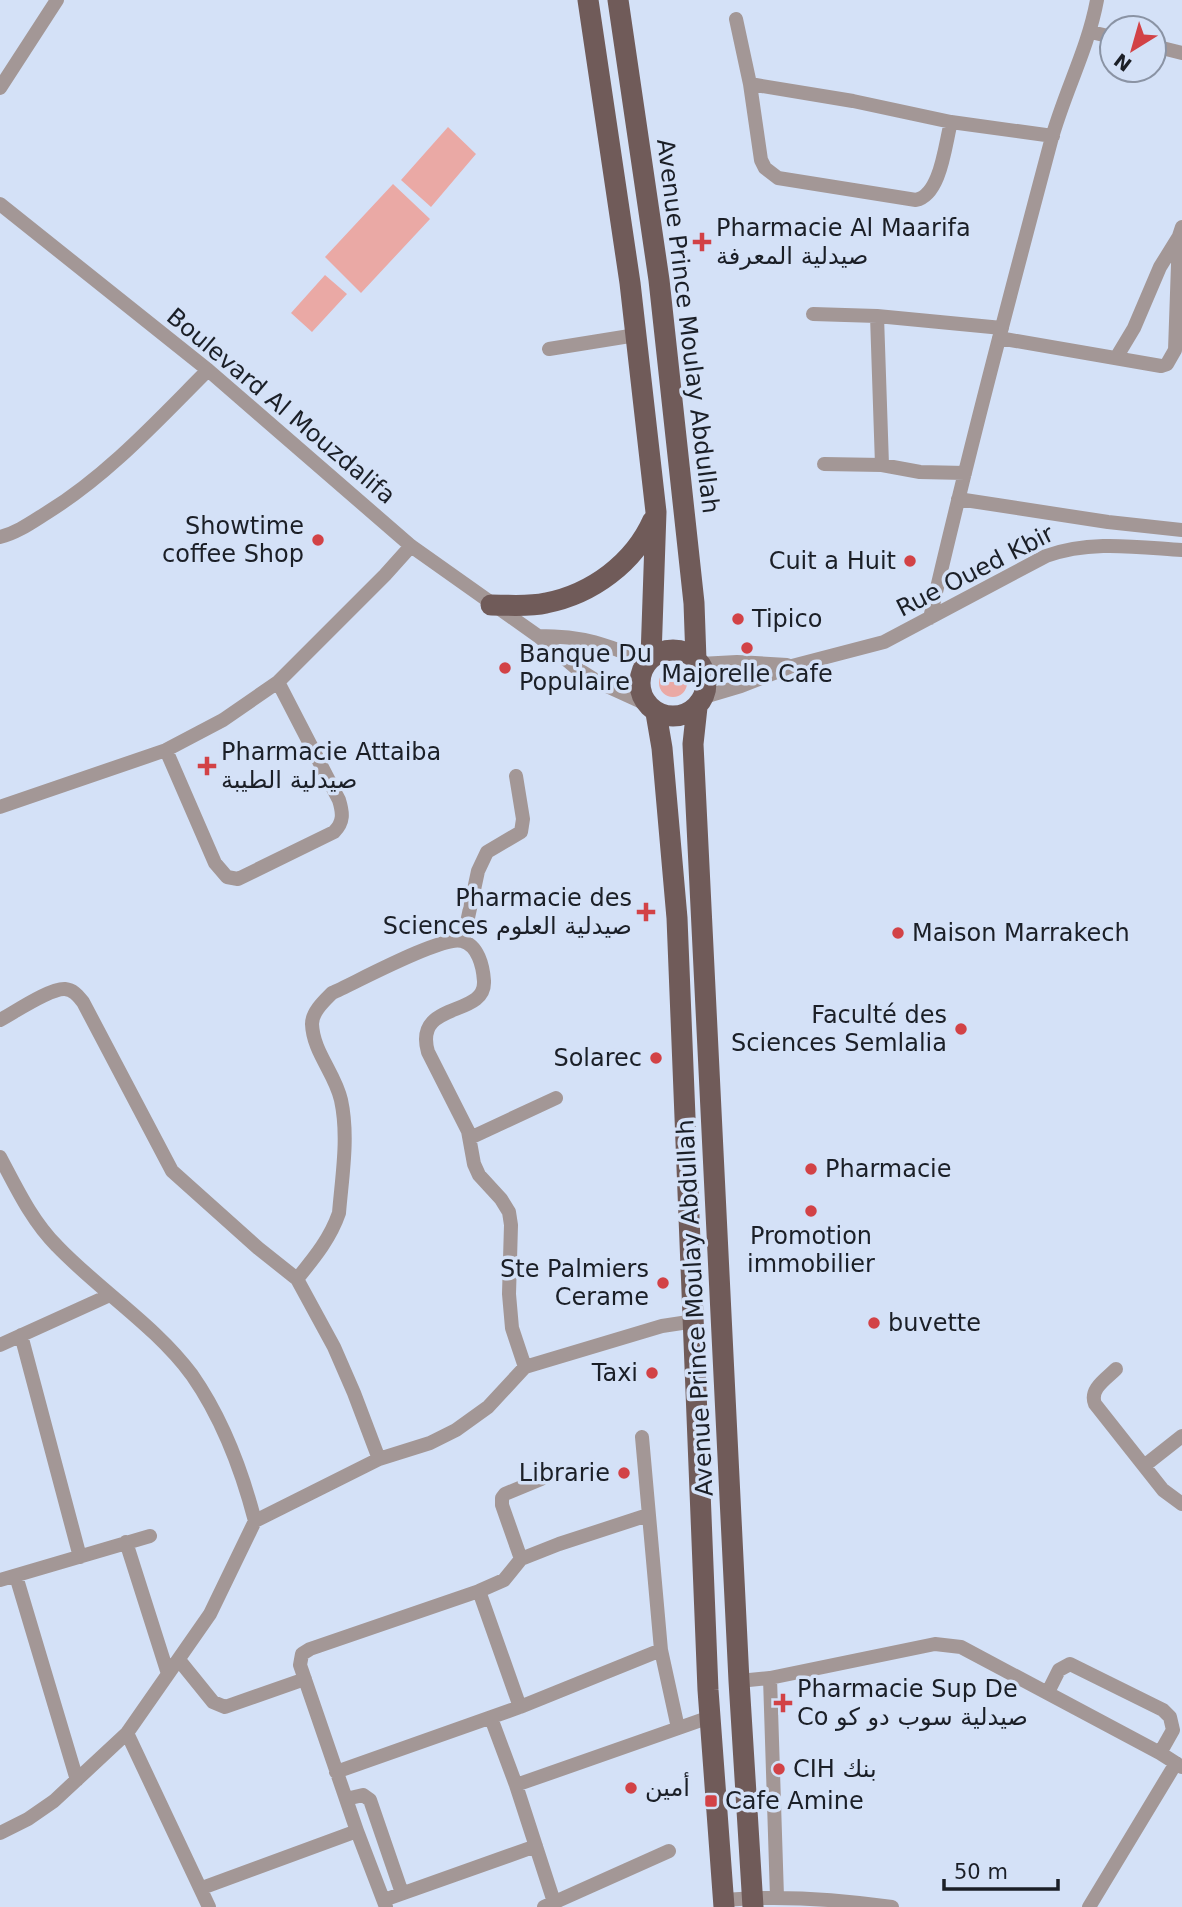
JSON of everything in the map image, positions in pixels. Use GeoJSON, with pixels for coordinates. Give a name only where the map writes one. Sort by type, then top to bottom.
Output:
{"type":"FeatureCollection","features":[{"type":"Feature","properties":{"kind":"main road"},"geometry":{"type":"LineString","coordinates":[[588,0],[636,335],[656,512],[649,659],[641,671],[640,694],[651,708],[666,716],[677,717],[688,713],[700,702],[706,680],[698,662],[688,654],[669,650],[649,659]]}},
{"type":"Feature","properties":{"kind":"main road","name":"Avenue Prince Moulay Abdullah"},"geometry":{"type":"LineString","coordinates":[[618,0],[659,280],[698,662]]}},
{"type":"Feature","properties":{"kind":"main road"},"geometry":{"type":"LineString","coordinates":[[491,605],[543,604],[570,597],[599,583],[628,558],[645,537],[656,512]]}},
{"type":"Feature","properties":{"kind":"main road","name":"Avenue Prince Moulay Abdullah"},"geometry":{"type":"LineString","coordinates":[[700,702],[693,744],[752,1902]]}},
{"type":"Feature","properties":{"kind":"main road","name":"Avenue Prince Moulay Abdullah"},"geometry":{"type":"LineString","coordinates":[[651,708],[662,748],[677,918],[710,1717],[724,1903]]}},
{"type":"Feature","properties":{"kind":"street"},"geometry":{"type":"LineString","coordinates":[[0,89],[57,0]]}},
{"type":"Feature","properties":{"kind":"street"},"geometry":{"type":"LineString","coordinates":[[930,618],[1000,333],[1053,136],[1091,33],[1097,0]]}},
{"type":"Feature","properties":{"kind":"street"},"geometry":{"type":"LineString","coordinates":[[736,19],[750,84],[761,160],[765,168],[778,178],[923,199],[936,182],[951,122]]}},
{"type":"Feature","properties":{"kind":"street"},"geometry":{"type":"LineString","coordinates":[[1091,33],[1098,34]]}},
{"type":"Feature","properties":{"kind":"street"},"geometry":{"type":"LineString","coordinates":[[750,84],[853,101],[951,122],[1053,136]]}},
{"type":"Feature","properties":{"kind":"street","name":"Boulevard Al Mouzdalifa"},"geometry":{"type":"LineString","coordinates":[[0,204],[208,370],[411,546],[538,636],[576,667],[600,683],[651,708]]}},
{"type":"Feature","properties":{"kind":"street"},"geometry":{"type":"LineString","coordinates":[[1116,358],[1134,328],[1160,268],[1180,232]]}},
{"type":"Feature","properties":{"kind":"street"},"geometry":{"type":"LineString","coordinates":[[813,314],[877,316],[1000,333],[1161,366],[1167,364],[1173,356],[1180,232]]}},
{"type":"Feature","properties":{"kind":"street"},"geometry":{"type":"LineString","coordinates":[[877,316],[882,465]]}},
{"type":"Feature","properties":{"kind":"street"},"geometry":{"type":"LineString","coordinates":[[549,349],[636,335]]}},
{"type":"Feature","properties":{"kind":"street"},"geometry":{"type":"LineString","coordinates":[[0,537],[29,524],[110,468],[208,370]]}},
{"type":"Feature","properties":{"kind":"street"},"geometry":{"type":"LineString","coordinates":[[824,464],[882,465],[920,472],[965,473]]}},
{"type":"Feature","properties":{"kind":"street"},"geometry":{"type":"LineString","coordinates":[[958,499],[1108,523],[1182,530]]}},
{"type":"Feature","properties":{"kind":"street","name":"Rue Oued Kbir"},"geometry":{"type":"LineString","coordinates":[[700,702],[792,666],[884,642],[1046,556],[1068,548],[1091,545],[1182,550]]}},
{"type":"Feature","properties":{"kind":"street"},"geometry":{"type":"LineString","coordinates":[[0,807],[166,750],[223,720],[278,682],[411,546]]}},
{"type":"Feature","properties":{"kind":"street"},"geometry":{"type":"LineString","coordinates":[[538,636],[589,639],[649,659]]}},
{"type":"Feature","properties":{"kind":"street","name":"Rue Oued Kbir"},"geometry":{"type":"LineString","coordinates":[[698,662],[792,666]]}},
{"type":"Feature","properties":{"kind":"street"},"geometry":{"type":"LineString","coordinates":[[166,750],[215,863],[227,877],[238,879],[334,832],[342,820],[339,800],[278,682]]}},
{"type":"Feature","properties":{"kind":"street"},"geometry":{"type":"LineString","coordinates":[[463,941],[478,871],[487,852],[521,832],[523,819],[516,776]]}},
{"type":"Feature","properties":{"kind":"street"},"geometry":{"type":"LineString","coordinates":[[297,1279],[321,1251],[335,1225],[339,1213],[345,1140],[342,1101],[314,1040],[312,1020],[332,993],[427,948],[450,940],[463,941],[472,947],[481,961],[483,990],[467,1003],[437,1017],[426,1032],[425,1041],[468,1131],[474,1164],[479,1175],[501,1199],[509,1213],[509,1294],[512,1328],[525,1367]]}},
{"type":"Feature","properties":{"kind":"street"},"geometry":{"type":"LineString","coordinates":[[0,1020],[55,991],[66,989],[74,992],[83,1002],[172,1171],[297,1279],[334,1347],[379,1459]]}},
{"type":"Feature","properties":{"kind":"street"},"geometry":{"type":"LineString","coordinates":[[470,1138],[555,1098]]}},
{"type":"Feature","properties":{"kind":"street"},"geometry":{"type":"LineString","coordinates":[[0,1157],[37,1223],[58,1247],[167,1347],[192,1375],[223,1431],[244,1478],[255,1521]]}},
{"type":"Feature","properties":{"kind":"street"},"geometry":{"type":"LineString","coordinates":[[0,1346],[110,1295]]}},
{"type":"Feature","properties":{"kind":"street"},"geometry":{"type":"LineString","coordinates":[[0,1833],[28,1819],[54,1801],[127,1733],[209,1614],[255,1521],[379,1459],[430,1443],[456,1430],[488,1407],[525,1367],[662,1325],[695,1321]]}},
{"type":"Feature","properties":{"kind":"street"},"geometry":{"type":"LineString","coordinates":[[21,1335],[80,1557]]}},
{"type":"Feature","properties":{"kind":"street"},"geometry":{"type":"LineString","coordinates":[[1116,1369],[1094,1390],[1093,1398],[1163,1490],[1182,1504]]}},
{"type":"Feature","properties":{"kind":"street"},"geometry":{"type":"LineString","coordinates":[[1144,1466],[1182,1436]]}},
{"type":"Feature","properties":{"kind":"street"},"geometry":{"type":"LineString","coordinates":[[642,1437],[662,1650],[678,1728]]}},
{"type":"Feature","properties":{"kind":"street"},"geometry":{"type":"LineString","coordinates":[[521,1559],[502,1498],[505,1494],[541,1479]]}},
{"type":"Feature","properties":{"kind":"street"},"geometry":{"type":"LineString","coordinates":[[536,1846],[402,1893],[385,1903],[336,1772],[299,1660],[302,1654],[310,1649],[479,1591],[503,1580],[521,1559],[648,1515]]}},
{"type":"Feature","properties":{"kind":"street"},"geometry":{"type":"LineString","coordinates":[[0,1580],[150,1536]]}},
{"type":"Feature","properties":{"kind":"street"},"geometry":{"type":"LineString","coordinates":[[126,1542],[168,1674]]}},
{"type":"Feature","properties":{"kind":"street"},"geometry":{"type":"LineString","coordinates":[[16,1576],[77,1780]]}},
{"type":"Feature","properties":{"kind":"street"},"geometry":{"type":"LineString","coordinates":[[479,1591],[520,1707]]}},
{"type":"Feature","properties":{"kind":"street"},"geometry":{"type":"LineString","coordinates":[[739,1681],[770,1678],[935,1644],[961,1647],[1179,1765],[1089,1907]]}},
{"type":"Feature","properties":{"kind":"street"},"geometry":{"type":"LineString","coordinates":[[336,1772],[491,1718],[662,1650]]}},
{"type":"Feature","properties":{"kind":"street"},"geometry":{"type":"LineString","coordinates":[[179,1660],[213,1702],[225,1707],[305,1679]]}},
{"type":"Feature","properties":{"kind":"street"},"geometry":{"type":"LineString","coordinates":[[1048,1692],[1059,1670],[1070,1664],[1163,1710],[1170,1717],[1172,1730],[1160,1753]]}},
{"type":"Feature","properties":{"kind":"street"},"geometry":{"type":"LineString","coordinates":[[770,1678],[777,1897]]}},
{"type":"Feature","properties":{"kind":"street"},"geometry":{"type":"LineString","coordinates":[[516,1785],[710,1717]]}},
{"type":"Feature","properties":{"kind":"street"},"geometry":{"type":"LineString","coordinates":[[491,1718],[536,1846],[549,1904],[669,1851]]}},
{"type":"Feature","properties":{"kind":"street"},"geometry":{"type":"LineString","coordinates":[[127,1733],[209,1907]]}},
{"type":"Feature","properties":{"kind":"street"},"geometry":{"type":"LineString","coordinates":[[346,1799],[363,1795],[370,1800],[402,1893]]}},
{"type":"Feature","properties":{"kind":"street"},"geometry":{"type":"LineString","coordinates":[[747,1796],[773,1796]]}},
{"type":"Feature","properties":{"kind":"street"},"geometry":{"type":"LineString","coordinates":[[202,1888],[357,1831]]}},
{"type":"Feature","properties":{"kind":"street"},"geometry":{"type":"LineString","coordinates":[[724,1903],[752,1902],[777,1897],[843,1900],[892,1907]]}},
{"type":"Feature","properties":{"kind":"shaded area"},"geometry":{"type":"Polygon","coordinates":[[[448,127],[476,154],[431,207],[401,180],[448,127]]]}},
{"type":"Feature","properties":{"kind":"shaded area"},"geometry":{"type":"Polygon","coordinates":[[[393,184],[430,219],[361,293],[325,257],[393,184]]]}},
{"type":"Feature","properties":{"kind":"shaded area"},"geometry":{"type":"Polygon","coordinates":[[[325,275],[347,294],[312,332],[291,313],[325,275]]]}},
{"type":"Feature","properties":{"kind":"shaded area"},"geometry":{"type":"Polygon","coordinates":[[[673,669],[683,673],[687,683],[683,693],[673,697],[663,693],[659,683],[663,673],[673,669]]]}},
{"type":"Feature","properties":{"kind":"place","name":"Pharmacie Al Maarifa صيدلية المعرفة"},"geometry":{"type":"Point","coordinates":[702,242]}},
{"type":"Feature","properties":{"kind":"place","name":"Showtime coffee Shop"},"geometry":{"type":"Point","coordinates":[318,540]}},
{"type":"Feature","properties":{"kind":"place","name":"Cuit a Huit"},"geometry":{"type":"Point","coordinates":[910,561]}},
{"type":"Feature","properties":{"kind":"place","name":"Tipico"},"geometry":{"type":"Point","coordinates":[738,619]}},
{"type":"Feature","properties":{"kind":"place","name":"Majorelle Cafe"},"geometry":{"type":"Point","coordinates":[747,648]}},
{"type":"Feature","properties":{"kind":"place","name":"Banque Du Populaire"},"geometry":{"type":"Point","coordinates":[505,668]}},
{"type":"Feature","properties":{"kind":"place","name":"Pharmacie Attaiba صيدلية الطيبة"},"geometry":{"type":"Point","coordinates":[207,766]}},
{"type":"Feature","properties":{"kind":"place","name":"Pharmacie des Sciences صيدلية العلوم"},"geometry":{"type":"Point","coordinates":[646,912]}},
{"type":"Feature","properties":{"kind":"place","name":"Maison Marrakech"},"geometry":{"type":"Point","coordinates":[898,933]}},
{"type":"Feature","properties":{"kind":"place","name":"Faculté des Sciences Semlalia"},"geometry":{"type":"Point","coordinates":[961,1029]}},
{"type":"Feature","properties":{"kind":"place","name":"Solarec"},"geometry":{"type":"Point","coordinates":[656,1058]}},
{"type":"Feature","properties":{"kind":"place","name":"Pharmacie"},"geometry":{"type":"Point","coordinates":[811,1169]}},
{"type":"Feature","properties":{"kind":"place","name":"Promotion immobilier"},"geometry":{"type":"Point","coordinates":[811,1211]}},
{"type":"Feature","properties":{"kind":"place","name":"Ste Palmiers Cerame"},"geometry":{"type":"Point","coordinates":[663,1283]}},
{"type":"Feature","properties":{"kind":"place","name":"buvette"},"geometry":{"type":"Point","coordinates":[874,1323]}},
{"type":"Feature","properties":{"kind":"place","name":"Taxi"},"geometry":{"type":"Point","coordinates":[652,1373]}},
{"type":"Feature","properties":{"kind":"place","name":"Librarie"},"geometry":{"type":"Point","coordinates":[624,1473]}},
{"type":"Feature","properties":{"kind":"place","name":"Pharmacie Sup De Co صيدلية سوب دو كو"},"geometry":{"type":"Point","coordinates":[783,1703]}},
{"type":"Feature","properties":{"kind":"place","name":"CIH بنك"},"geometry":{"type":"Point","coordinates":[779,1769]}},
{"type":"Feature","properties":{"kind":"place","name":"أمين"},"geometry":{"type":"Point","coordinates":[631,1788]}},
{"type":"Feature","properties":{"kind":"place","name":"Cafe Amine"},"geometry":{"type":"Point","coordinates":[711,1801]}}]}
